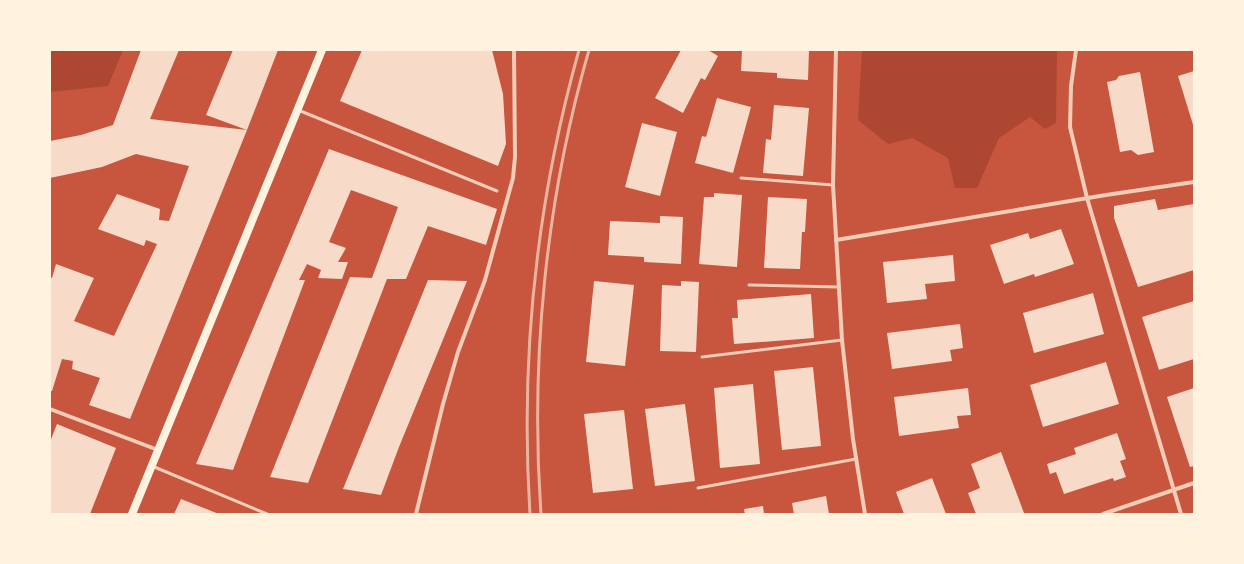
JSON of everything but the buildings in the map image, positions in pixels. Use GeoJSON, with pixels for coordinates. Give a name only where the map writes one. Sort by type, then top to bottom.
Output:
{"type":"FeatureCollection","features":[{"type":"Feature","properties":{"kind":"main road"},"geometry":{"type":"LineString","coordinates":[[132,514],[322,50]]}},
{"type":"Feature","properties":{"kind":"street"},"geometry":{"type":"LineString","coordinates":[[416,514],[443,404],[458,352],[485,280],[512,185],[515,157],[514,50]]}},
{"type":"Feature","properties":{"kind":"street"},"geometry":{"type":"LineString","coordinates":[[836,50],[833,185],[842,340],[856,459],[865,514]]}},
{"type":"Feature","properties":{"kind":"street"},"geometry":{"type":"LineString","coordinates":[[1076,50],[1071,86],[1070,127],[1087,198],[1180,514]]}},
{"type":"Feature","properties":{"kind":"street"},"geometry":{"type":"LineString","coordinates":[[836,240],[1087,198],[1194,182]]}},
{"type":"Feature","properties":{"kind":"street"},"geometry":{"type":"LineString","coordinates":[[50,410],[158,450]]}},
{"type":"Feature","properties":{"kind":"street"},"geometry":{"type":"LineString","coordinates":[[1103,514],[1194,483]]}},
{"type":"Feature","properties":{"kind":"lane"},"geometry":{"type":"LineString","coordinates":[[298,110],[497,191]]}},
{"type":"Feature","properties":{"kind":"lane"},"geometry":{"type":"LineString","coordinates":[[740,178],[833,185]]}},
{"type":"Feature","properties":{"kind":"lane"},"geometry":{"type":"LineString","coordinates":[[749,285],[839,288]]}},
{"type":"Feature","properties":{"kind":"lane"},"geometry":{"type":"LineString","coordinates":[[702,357],[842,340]]}},
{"type":"Feature","properties":{"kind":"lane"},"geometry":{"type":"LineString","coordinates":[[698,488],[856,459]]}},
{"type":"Feature","properties":{"kind":"lane"},"geometry":{"type":"LineString","coordinates":[[152,466],[267,514]]}},
{"type":"Feature","properties":{"kind":"shaded area"},"geometry":{"type":"Polygon","coordinates":[[[50,50],[123,50],[108,86],[50,92],[50,50]]]}},
{"type":"Feature","properties":{"kind":"shaded area"},"geometry":{"type":"Polygon","coordinates":[[[862,50],[1057,50],[1056,123],[1045,129],[1030,117],[999,138],[977,188],[955,188],[948,158],[912,138],[888,144],[858,120],[862,50]]]}},
{"type":"Feature","properties":{"kind":"railway"},"geometry":{"type":"LineString","coordinates":[[530,514],[528,397],[530,338],[535,280],[542,222],[552,164],[564,107],[579,50]]}},
{"type":"Feature","properties":{"kind":"railway"},"geometry":{"type":"LineString","coordinates":[[541,514],[538,456],[538,397],[540,338],[545,280],[552,221],[562,164],[574,106],[589,50]]}}]}
